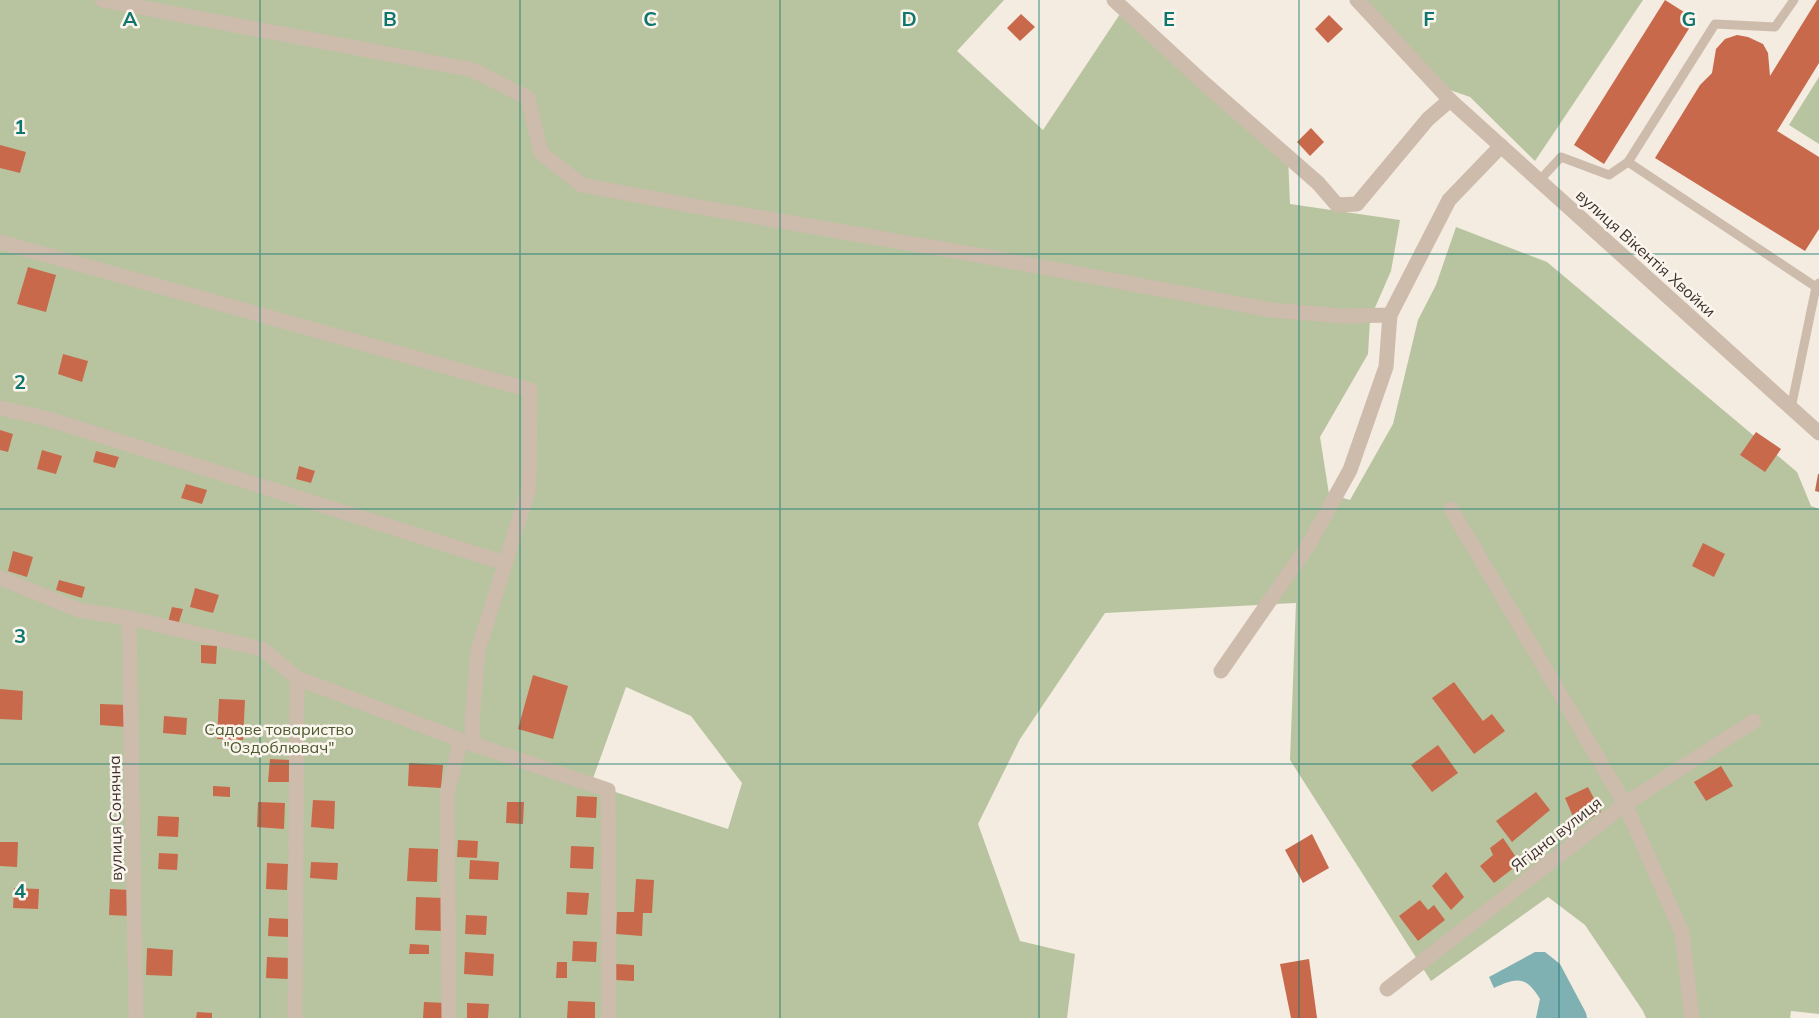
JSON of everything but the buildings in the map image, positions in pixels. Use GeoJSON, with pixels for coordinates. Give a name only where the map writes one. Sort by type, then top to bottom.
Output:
{"type":"FeatureCollection","features":[{"type":"Feature","properties":{"kind":"street"},"geometry":{"type":"LineString","coordinates":[[102,0],[473,70],[528,98],[541,153],[582,185],[1271,310],[1343,316],[1390,315]]}},
{"type":"Feature","properties":{"kind":"street"},"geometry":{"type":"LineString","coordinates":[[1114,0],[1318,183],[1337,205],[1357,204],[1428,119],[1450,100]]}},
{"type":"Feature","properties":{"kind":"street","name":"вулиця Вікентія Хвойки"},"geometry":{"type":"LineString","coordinates":[[1357,0],[1450,100],[1819,433]]}},
{"type":"Feature","properties":{"kind":"street"},"geometry":{"type":"LineString","coordinates":[[1221,671],[1309,544],[1350,470],[1386,368],[1390,315],[1449,200],[1501,146]]}},
{"type":"Feature","properties":{"kind":"street"},"geometry":{"type":"LineString","coordinates":[[0,242],[530,390],[529,488],[478,651],[472,722],[467,742],[447,792],[449,1018]]}},
{"type":"Feature","properties":{"kind":"street"},"geometry":{"type":"LineString","coordinates":[[0,408],[45,418],[505,563]]}},
{"type":"Feature","properties":{"kind":"street"},"geometry":{"type":"LineString","coordinates":[[1451,508],[1625,804],[1754,721]]}},
{"type":"Feature","properties":{"kind":"street"},"geometry":{"type":"LineString","coordinates":[[0,578],[79,610],[129,618],[262,649],[297,678],[467,742],[608,790],[609,1018]]}},
{"type":"Feature","properties":{"kind":"street","name":"вулиця Сонячна"},"geometry":{"type":"LineString","coordinates":[[129,618],[136,1018]]}},
{"type":"Feature","properties":{"kind":"street"},"geometry":{"type":"LineString","coordinates":[[295,1018],[297,678]]}},
{"type":"Feature","properties":{"kind":"street","name":"Ягідна вулиця"},"geometry":{"type":"LineString","coordinates":[[1387,989],[1625,804],[1682,933],[1692,1018]]}},
{"type":"Feature","properties":{"kind":"lane"},"geometry":{"type":"LineString","coordinates":[[1539,181],[1561,157],[1609,175],[1628,162],[1715,24],[1775,27],[1794,0]]}},
{"type":"Feature","properties":{"kind":"lane"},"geometry":{"type":"LineString","coordinates":[[1628,162],[1817,285],[1791,408]]}},
{"type":"Feature","properties":{"kind":"green space","name":"Садове товариство \"Оздоблювач\""},"geometry":{"type":"Polygon","coordinates":[[[0,0],[1004,0],[957,51],[1043,130],[1124,8],[1288,157],[1290,204],[1400,220],[1391,271],[1370,319],[1368,354],[1320,437],[1329,494],[1350,500],[1393,424],[1418,320],[1436,285],[1456,227],[1547,262],[1797,472],[1811,506],[1819,509],[1819,1014],[1791,1011],[1790,1018],[1646,1018],[1585,925],[1548,897],[1431,981],[1290,760],[1296,603],[1105,613],[1020,739],[978,824],[1020,941],[1075,954],[1067,1018],[0,1018],[0,0]],[[626,687],[591,784],[728,829],[742,783],[691,716],[626,687]]]}},
{"type":"Feature","properties":{"kind":"green space"},"geometry":{"type":"Polygon","coordinates":[[[1357,0],[1643,0],[1535,161],[1470,97],[1433,84],[1357,0]]]}},
{"type":"Feature","properties":{"kind":"green space"},"geometry":{"type":"Polygon","coordinates":[[[1819,77],[1819,144],[1789,125],[1819,77]]]}},
{"type":"Feature","properties":{"kind":"water"},"geometry":{"type":"Polygon","coordinates":[[[1535,952],[1545,952],[1560,964],[1587,1018],[1536,1018],[1540,999],[1530,986],[1515,981],[1494,988],[1489,977],[1535,952]]]}}]}
